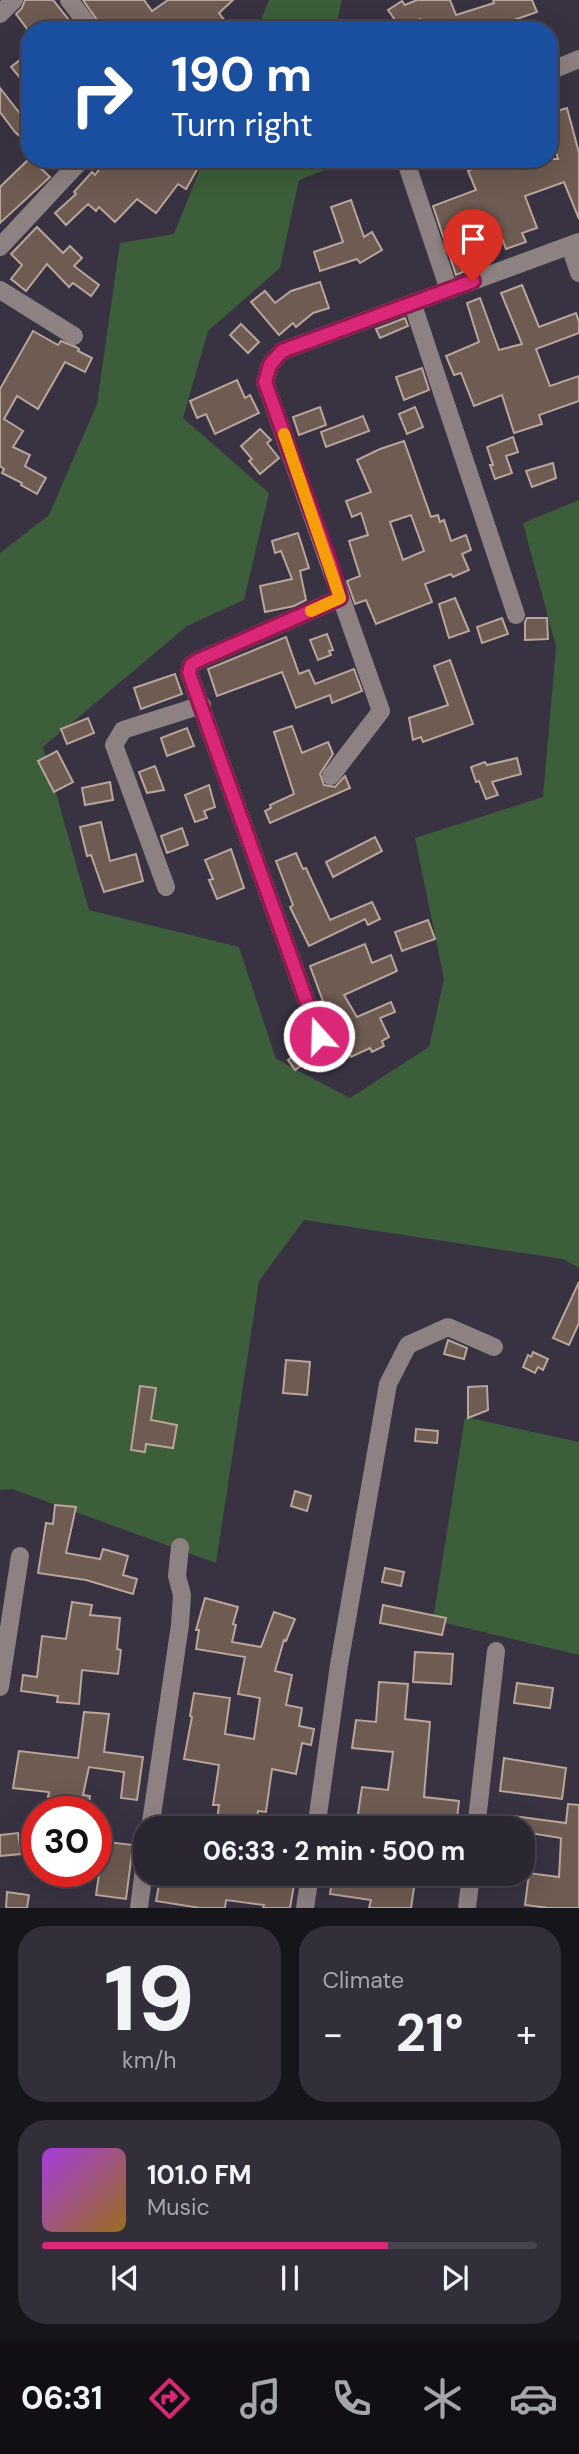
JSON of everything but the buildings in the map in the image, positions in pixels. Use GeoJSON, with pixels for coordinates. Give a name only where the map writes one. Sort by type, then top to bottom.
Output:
{"type":"FeatureCollection","features":[{"type":"Feature","properties":{"kind":"street"},"geometry":{"type":"LineString","coordinates":[[0,15],[14,0]]}},
{"type":"Feature","properties":{"kind":"street"},"geometry":{"type":"LineString","coordinates":[[69,0],[85,21]]}},
{"type":"Feature","properties":{"kind":"street"},"geometry":{"type":"LineString","coordinates":[[558,68],[579,59]]}},
{"type":"Feature","properties":{"kind":"street"},"geometry":{"type":"LineString","coordinates":[[0,247],[74,168]]}},
{"type":"Feature","properties":{"kind":"street"},"geometry":{"type":"LineString","coordinates":[[408,168],[449,290]]}},
{"type":"Feature","properties":{"kind":"street"},"geometry":{"type":"LineString","coordinates":[[331,776],[381,711],[265,382],[270,365],[282,351],[574,244],[579,273]]}},
{"type":"Feature","properties":{"kind":"street"},"geometry":{"type":"LineString","coordinates":[[0,290],[74,336]]}},
{"type":"Feature","properties":{"kind":"street"},"geometry":{"type":"LineString","coordinates":[[413,305],[516,615]]}},
{"type":"Feature","properties":{"kind":"street"},"geometry":{"type":"LineString","coordinates":[[319,1036],[189,673],[191,665],[340,598]]}},
{"type":"Feature","properties":{"kind":"street"},"geometry":{"type":"LineString","coordinates":[[166,887],[114,745],[122,730],[202,705]]}},
{"type":"Feature","properties":{"kind":"street"},"geometry":{"type":"LineString","coordinates":[[318,1816],[339,1665],[388,1384],[408,1345],[448,1327],[494,1347]]}},
{"type":"Feature","properties":{"kind":"street"},"geometry":{"type":"LineString","coordinates":[[152,1816],[180,1625],[182,1595],[177,1576],[180,1547]]}},
{"type":"Feature","properties":{"kind":"street"},"geometry":{"type":"LineString","coordinates":[[0,1687],[20,1556]]}},
{"type":"Feature","properties":{"kind":"street"},"geometry":{"type":"LineString","coordinates":[[477,1816],[496,1651]]}},
{"type":"Feature","properties":{"kind":"street"},"geometry":{"type":"LineString","coordinates":[[139,1908],[142,1886]]}},
{"type":"Feature","properties":{"kind":"street"},"geometry":{"type":"LineString","coordinates":[[305,1908],[308,1886]]}},
{"type":"Feature","properties":{"kind":"street"},"geometry":{"type":"LineString","coordinates":[[467,1908],[470,1886]]}},
{"type":"Feature","properties":{"kind":"green space"},"geometry":{"type":"Polygon","coordinates":[[[269,0],[342,0],[337,21],[261,21],[269,0]]]}},
{"type":"Feature","properties":{"kind":"green space"},"geometry":{"type":"Polygon","coordinates":[[[200,168],[330,168],[299,180],[280,268],[208,331],[183,418],[269,493],[244,600],[187,626],[43,747],[89,910],[239,947],[276,1059],[350,1098],[429,1047],[444,979],[415,838],[543,797],[556,647],[523,523],[579,500],[579,1268],[563,1259],[304,1220],[259,1281],[216,1563],[12,1489],[0,1490],[0,553],[49,515],[97,404],[120,243],[174,234],[200,168]]]}},
{"type":"Feature","properties":{"kind":"green space"},"geometry":{"type":"Polygon","coordinates":[[[465,1417],[579,1442],[579,1655],[433,1620],[465,1417]]]}},
{"type":"Feature","properties":{"kind":"slow traffic"},"geometry":{"type":"LineString","coordinates":[[284,434],[340,598],[311,611]]}},
{"type":"Feature","properties":{"kind":"route"},"geometry":{"type":"LineString","coordinates":[[319,1036],[189,673],[191,665],[197,661],[340,598],[265,382],[270,365],[282,351],[473,281]]}}]}
